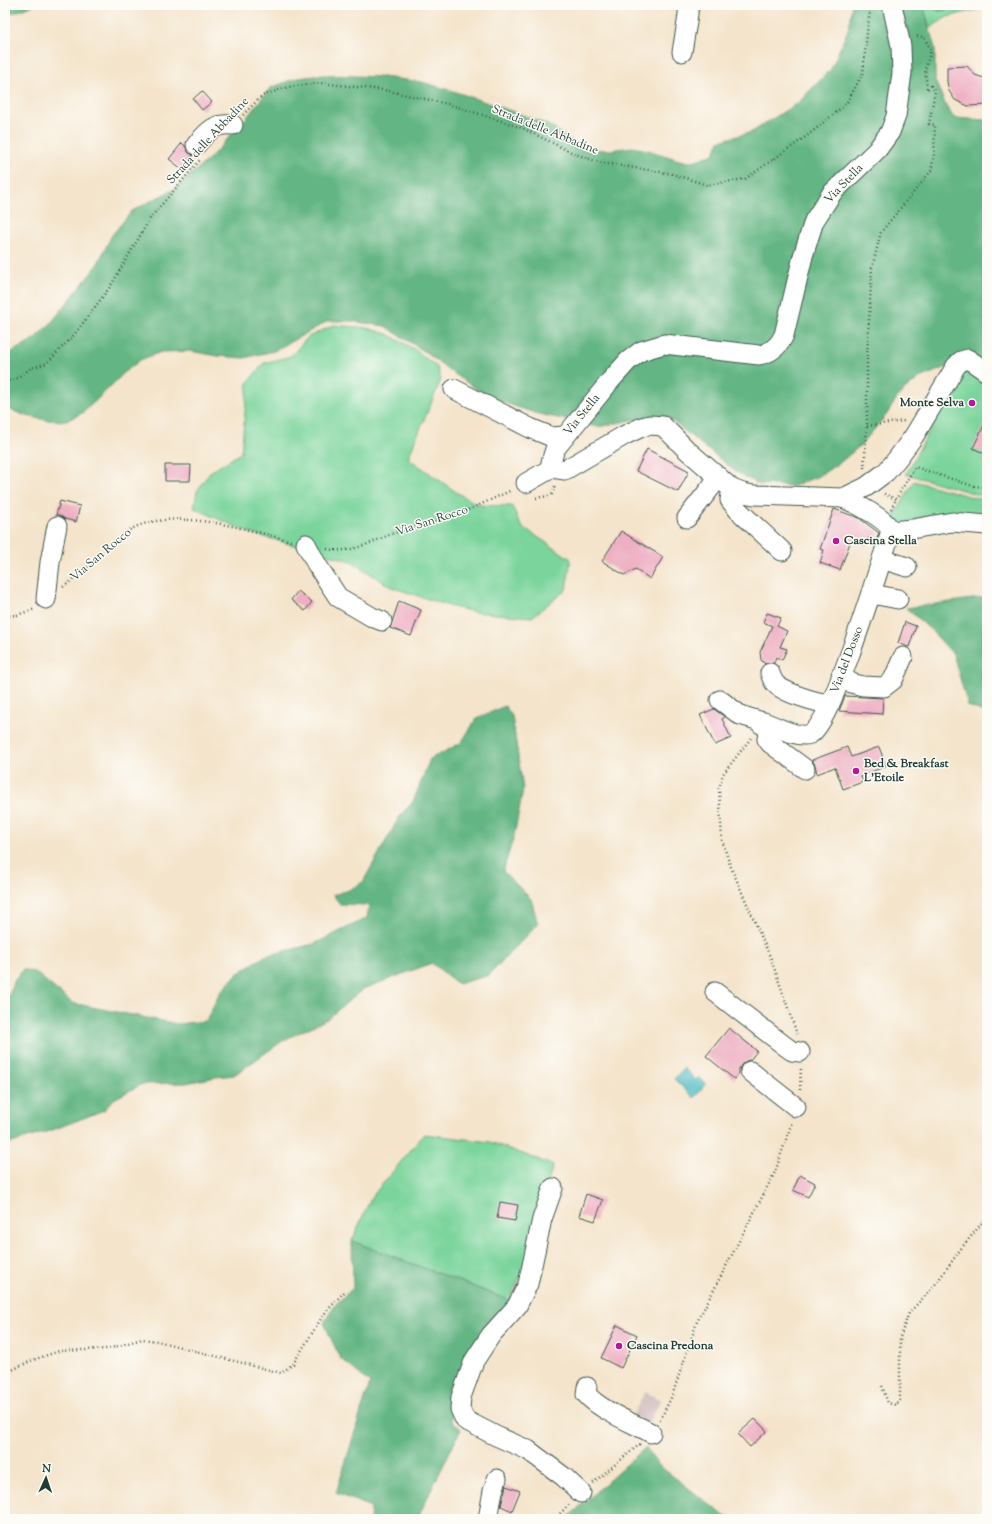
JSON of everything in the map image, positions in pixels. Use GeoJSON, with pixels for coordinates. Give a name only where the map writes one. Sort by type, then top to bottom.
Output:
{"type":"FeatureCollection","features":[{"type":"Feature","properties":{"kind":"street"},"geometry":{"type":"LineString","coordinates":[[682,52],[688,22],[689,5]]}},
{"type":"Feature","properties":{"kind":"street","name":"Via Stella"},"geometry":{"type":"LineString","coordinates":[[552,468],[551,462],[555,448],[611,380],[628,361],[640,351],[664,344],[759,355],[766,354],[780,343],[784,335],[803,256],[814,221],[832,193],[877,150],[890,132],[896,116],[902,73],[901,46],[892,5]]}},
{"type":"Feature","properties":{"kind":"street"},"geometry":{"type":"LineString","coordinates":[[199,151],[208,130],[219,125],[234,125]]}},
{"type":"Feature","properties":{"kind":"street"},"geometry":{"type":"LineString","coordinates":[[843,498],[866,486],[886,472],[914,436],[956,366],[964,359],[970,360],[985,377]]}},
{"type":"Feature","properties":{"kind":"street"},"geometry":{"type":"LineString","coordinates":[[454,389],[530,428],[552,437],[565,436]]}},
{"type":"Feature","properties":{"kind":"street"},"geometry":{"type":"LineString","coordinates":[[531,491],[552,468],[565,470],[625,435],[642,427],[657,425],[663,426],[667,429],[687,450],[725,483],[743,494],[843,498],[865,509],[889,526],[891,531],[952,522],[987,526]]}},
{"type":"Feature","properties":{"kind":"street"},"geometry":{"type":"LineString","coordinates":[[687,518],[725,483]]}},
{"type":"Feature","properties":{"kind":"street"},"geometry":{"type":"LineString","coordinates":[[725,483],[730,500],[739,511],[782,551]]}},
{"type":"Feature","properties":{"kind":"street"},"geometry":{"type":"LineString","coordinates":[[46,599],[50,562],[57,526]]}},
{"type":"Feature","properties":{"kind":"street","name":"Via del Dosso"},"geometry":{"type":"LineString","coordinates":[[766,724],[784,731],[801,735],[810,734],[817,728],[830,704],[872,594],[891,531]]}},
{"type":"Feature","properties":{"kind":"street"},"geometry":{"type":"LineString","coordinates":[[299,543],[317,565],[338,596],[372,617],[382,621]]}},
{"type":"Feature","properties":{"kind":"street"},"geometry":{"type":"LineString","coordinates":[[882,559],[906,567]]}},
{"type":"Feature","properties":{"kind":"street"},"geometry":{"type":"LineString","coordinates":[[872,594],[898,599]]}},
{"type":"Feature","properties":{"kind":"street"},"geometry":{"type":"LineString","coordinates":[[841,675],[851,683],[864,686],[884,687],[893,680],[903,657]]}},
{"type":"Feature","properties":{"kind":"street"},"geometry":{"type":"LineString","coordinates":[[770,673],[774,683],[790,693],[822,704],[830,704]]}},
{"type":"Feature","properties":{"kind":"street"},"geometry":{"type":"LineString","coordinates":[[720,700],[740,715],[766,724],[767,739],[770,743],[805,769]]}},
{"type":"Feature","properties":{"kind":"street"},"geometry":{"type":"LineString","coordinates":[[715,992],[785,1046],[800,1052]]}},
{"type":"Feature","properties":{"kind":"street"},"geometry":{"type":"LineString","coordinates":[[750,1071],[796,1107]]}},
{"type":"Feature","properties":{"kind":"street"},"geometry":{"type":"LineString","coordinates":[[553,1188],[542,1219],[528,1284],[516,1306],[491,1336],[474,1361],[461,1396],[460,1409],[465,1420],[528,1450],[564,1476],[581,1493]]}},
{"type":"Feature","properties":{"kind":"street"},"geometry":{"type":"LineString","coordinates":[[587,1387],[586,1394],[590,1399],[603,1408],[651,1433]]}},
{"type":"Feature","properties":{"kind":"street"},"geometry":{"type":"LineString","coordinates":[[488,1519],[493,1491],[497,1479]]}},
{"type":"Feature","properties":{"kind":"path","name":"Strada delle Abbadine"},"geometry":{"type":"LineString","coordinates":[[234,125],[262,96],[287,86],[320,82],[384,90],[448,104],[522,128],[573,153],[598,162],[673,174],[707,185],[745,179],[808,136],[846,104],[863,73],[871,5]]}},
{"type":"Feature","properties":{"kind":"path"},"geometry":{"type":"LineString","coordinates":[[912,35],[924,38],[931,50],[925,69],[928,90],[931,86],[935,91],[929,124],[935,125],[934,156],[931,171],[881,232],[872,268],[867,356],[867,426],[864,468],[866,486],[896,499],[915,467],[973,486],[987,487]]}},
{"type":"Feature","properties":{"kind":"path","name":"Strada delle Abbadine"},"geometry":{"type":"LineString","coordinates":[[5,382],[17,378],[31,368],[47,362],[74,335],[110,287],[152,217],[199,151]]}},
{"type":"Feature","properties":{"kind":"path"},"geometry":{"type":"LineString","coordinates":[[867,426],[904,421],[926,416]]}},
{"type":"Feature","properties":{"kind":"path","name":"Via San Rocco"},"geometry":{"type":"LineString","coordinates":[[5,616],[17,615],[35,609],[46,599],[82,573],[125,533],[141,524],[167,520],[206,521],[243,528],[299,543],[337,551],[362,546],[402,530],[450,517],[474,508],[531,491],[548,496],[552,494]]}},
{"type":"Feature","properties":{"kind":"path"},"geometry":{"type":"LineString","coordinates":[[554,1519],[581,1493],[634,1451],[659,1423],[672,1396],[704,1308],[775,1172],[796,1107],[800,1091],[801,1064],[799,1040],[771,959],[730,865],[722,840],[719,788],[723,774],[766,724]]}},
{"type":"Feature","properties":{"kind":"path"},"geometry":{"type":"LineString","coordinates":[[882,1386],[888,1403],[896,1405],[900,1400],[900,1337],[909,1313],[935,1285],[963,1246],[987,1217]]}},
{"type":"Feature","properties":{"kind":"path"},"geometry":{"type":"LineString","coordinates":[[5,1370],[12,1370],[59,1351],[108,1349],[142,1339],[157,1341],[281,1373],[293,1364],[324,1314],[346,1290]]}},
{"type":"Feature","properties":{"kind":"shaded area"},"geometry":{"type":"Polygon","coordinates":[[[645,1392],[661,1400],[648,1423],[633,1415],[645,1392]]]}},
{"type":"Feature","properties":{"kind":"green space"},"geometry":{"type":"Polygon","coordinates":[[[5,5],[34,5],[5,16],[5,5]]]}},
{"type":"Feature","properties":{"kind":"green space"},"geometry":{"type":"Polygon","coordinates":[[[852,5],[923,5],[935,48],[935,81],[947,108],[954,118],[987,120],[987,367],[944,368],[919,378],[899,395],[887,414],[862,444],[842,461],[819,476],[793,486],[758,484],[736,472],[670,419],[656,415],[598,427],[535,413],[502,402],[478,390],[424,351],[385,326],[351,321],[328,321],[274,351],[244,358],[218,356],[190,351],[161,352],[140,360],[125,372],[84,412],[66,421],[46,420],[27,416],[5,408],[5,356],[34,339],[51,323],[96,267],[112,235],[132,211],[174,189],[210,158],[243,122],[270,88],[297,78],[323,75],[382,77],[422,82],[459,93],[551,126],[577,145],[589,149],[610,150],[632,147],[690,162],[714,154],[719,141],[752,132],[799,102],[831,69],[848,30],[852,5]]]}},
{"type":"Feature","properties":{"kind":"green space"},"geometry":{"type":"Polygon","coordinates":[[[923,5],[934,5],[933,8],[939,11],[971,5],[987,5],[987,7],[947,17],[930,28],[923,5]]]}},
{"type":"Feature","properties":{"kind":"green space"},"geometry":{"type":"Polygon","coordinates":[[[934,5],[971,5],[939,11],[933,8],[934,5]]]}},
{"type":"Feature","properties":{"kind":"green space"},"geometry":{"type":"Polygon","coordinates":[[[334,325],[367,328],[387,334],[414,349],[437,367],[441,380],[408,458],[456,492],[479,505],[512,506],[521,526],[571,559],[566,590],[532,617],[474,612],[449,606],[391,587],[351,561],[250,533],[194,508],[197,491],[210,472],[241,453],[248,382],[264,363],[291,356],[308,337],[334,325]]]}},
{"type":"Feature","properties":{"kind":"green space"},"geometry":{"type":"Polygon","coordinates":[[[965,365],[987,380],[987,497],[906,474],[965,365]]]}},
{"type":"Feature","properties":{"kind":"green space"},"geometry":{"type":"Polygon","coordinates":[[[914,481],[987,501],[987,518],[911,525],[891,521],[914,481]]]}},
{"type":"Feature","properties":{"kind":"green space"},"geometry":{"type":"Polygon","coordinates":[[[987,597],[987,713],[968,706],[953,654],[931,630],[906,608],[987,597]]]}},
{"type":"Feature","properties":{"kind":"green space"},"geometry":{"type":"Polygon","coordinates":[[[505,706],[512,716],[523,789],[514,836],[503,871],[531,899],[538,924],[489,975],[458,984],[432,963],[363,989],[327,1019],[284,1040],[234,1075],[186,1083],[142,1084],[114,1099],[104,1110],[50,1131],[5,1145],[5,1006],[15,980],[23,969],[36,973],[72,1003],[177,1024],[206,1021],[219,994],[237,974],[265,956],[314,944],[367,918],[369,905],[340,904],[333,895],[349,890],[363,882],[400,816],[413,802],[430,759],[461,743],[477,718],[505,706]]]}},
{"type":"Feature","properties":{"kind":"green space"},"geometry":{"type":"Polygon","coordinates":[[[424,1134],[490,1142],[553,1165],[524,1270],[509,1300],[352,1241],[371,1198],[424,1134]]]}},
{"type":"Feature","properties":{"kind":"green space"},"geometry":{"type":"Polygon","coordinates":[[[352,1241],[509,1300],[469,1357],[453,1399],[451,1420],[461,1429],[417,1519],[370,1519],[371,1507],[336,1493],[370,1383],[340,1358],[324,1323],[334,1306],[353,1288],[352,1241]]]}},
{"type":"Feature","properties":{"kind":"green space"},"geometry":{"type":"Polygon","coordinates":[[[646,1447],[657,1464],[726,1517],[742,1519],[566,1519],[646,1447]]]}},
{"type":"Feature","properties":{"kind":"water"},"geometry":{"type":"Polygon","coordinates":[[[684,1068],[696,1080],[699,1077],[706,1084],[694,1098],[674,1079],[684,1068]]]}},
{"type":"Feature","properties":{"kind":"building"},"geometry":{"type":"Polygon","coordinates":[[[967,66],[975,75],[987,79],[987,105],[968,106],[955,100],[949,91],[947,82],[947,67],[967,66]]]}},
{"type":"Feature","properties":{"kind":"building"},"geometry":{"type":"Polygon","coordinates":[[[202,91],[212,102],[202,110],[193,99],[202,91]]]}},
{"type":"Feature","properties":{"kind":"building"},"geometry":{"type":"Polygon","coordinates":[[[182,143],[189,153],[193,155],[182,169],[169,159],[182,143]]]}},
{"type":"Feature","properties":{"kind":"building"},"geometry":{"type":"Polygon","coordinates":[[[987,419],[987,455],[973,448],[987,419]]]}},
{"type":"Feature","properties":{"kind":"building"},"geometry":{"type":"Polygon","coordinates":[[[647,449],[689,471],[678,492],[636,471],[647,449]]]}},
{"type":"Feature","properties":{"kind":"building"},"geometry":{"type":"Polygon","coordinates":[[[165,465],[191,465],[190,481],[165,481],[165,465]]]}},
{"type":"Feature","properties":{"kind":"building"},"geometry":{"type":"Polygon","coordinates":[[[60,501],[80,506],[76,522],[56,515],[60,501]]]}},
{"type":"Feature","properties":{"kind":"building","name":"Cascina Stella"},"geometry":{"type":"Polygon","coordinates":[[[834,509],[859,518],[879,533],[876,541],[868,538],[866,545],[851,540],[840,570],[820,563],[824,550],[820,549],[834,509]]]}},
{"type":"Feature","properties":{"kind":"building"},"geometry":{"type":"Polygon","coordinates":[[[621,531],[663,557],[650,579],[636,569],[624,575],[602,561],[621,531]]]}},
{"type":"Feature","properties":{"kind":"building"},"geometry":{"type":"Polygon","coordinates":[[[298,591],[312,602],[305,611],[291,600],[298,591]]]}},
{"type":"Feature","properties":{"kind":"building"},"geometry":{"type":"Polygon","coordinates":[[[399,601],[421,610],[411,636],[390,628],[399,601]]]}},
{"type":"Feature","properties":{"kind":"building"},"geometry":{"type":"Polygon","coordinates":[[[767,613],[781,618],[777,626],[787,631],[780,647],[787,649],[782,660],[776,657],[774,663],[765,664],[761,660],[760,652],[772,626],[763,622],[767,613]]]}},
{"type":"Feature","properties":{"kind":"building"},"geometry":{"type":"Polygon","coordinates":[[[905,622],[916,626],[909,647],[898,643],[905,622]]]}},
{"type":"Feature","properties":{"kind":"building"},"geometry":{"type":"Polygon","coordinates":[[[845,696],[883,698],[882,714],[839,711],[845,696]]]}},
{"type":"Feature","properties":{"kind":"building"},"geometry":{"type":"Polygon","coordinates":[[[714,709],[725,717],[722,719],[731,738],[715,745],[700,715],[714,709]]]}},
{"type":"Feature","properties":{"kind":"building","name":"Bed & Breakfast L'Etoile"},"geometry":{"type":"Polygon","coordinates":[[[847,747],[851,757],[879,747],[886,766],[861,776],[863,782],[843,789],[835,767],[817,774],[812,760],[847,747]]]}},
{"type":"Feature","properties":{"kind":"building"},"geometry":{"type":"Polygon","coordinates":[[[729,1028],[757,1051],[750,1060],[742,1064],[739,1069],[739,1073],[734,1079],[706,1056],[729,1028]]]}},
{"type":"Feature","properties":{"kind":"building"},"geometry":{"type":"Polygon","coordinates":[[[800,1175],[815,1183],[808,1197],[793,1190],[800,1175]]]}},
{"type":"Feature","properties":{"kind":"building"},"geometry":{"type":"Polygon","coordinates":[[[586,1194],[603,1200],[595,1221],[579,1216],[586,1194]]]}},
{"type":"Feature","properties":{"kind":"building"},"geometry":{"type":"Polygon","coordinates":[[[500,1202],[518,1205],[515,1221],[497,1218],[500,1202]]]}},
{"type":"Feature","properties":{"kind":"building","name":"Cascina Predona"},"geometry":{"type":"Polygon","coordinates":[[[617,1325],[637,1335],[621,1368],[601,1358],[617,1325]]]}},
{"type":"Feature","properties":{"kind":"building"},"geometry":{"type":"Polygon","coordinates":[[[755,1419],[767,1431],[750,1447],[738,1434],[755,1419]]]}},
{"type":"Feature","properties":{"kind":"building"},"geometry":{"type":"Polygon","coordinates":[[[506,1486],[520,1491],[512,1511],[501,1506],[506,1486]]]}},
{"type":"Feature","properties":{"kind":"place","name":"Monte Selva"},"geometry":{"type":"Point","coordinates":[972,403]}},
{"type":"Feature","properties":{"kind":"place","name":"Cascina Stella"},"geometry":{"type":"Point","coordinates":[836,541]}},
{"type":"Feature","properties":{"kind":"place","name":"Bed & Breakfast L'Etoile"},"geometry":{"type":"Point","coordinates":[856,771]}},
{"type":"Feature","properties":{"kind":"place","name":"Cascina Predona"},"geometry":{"type":"Point","coordinates":[619,1346]}}]}
